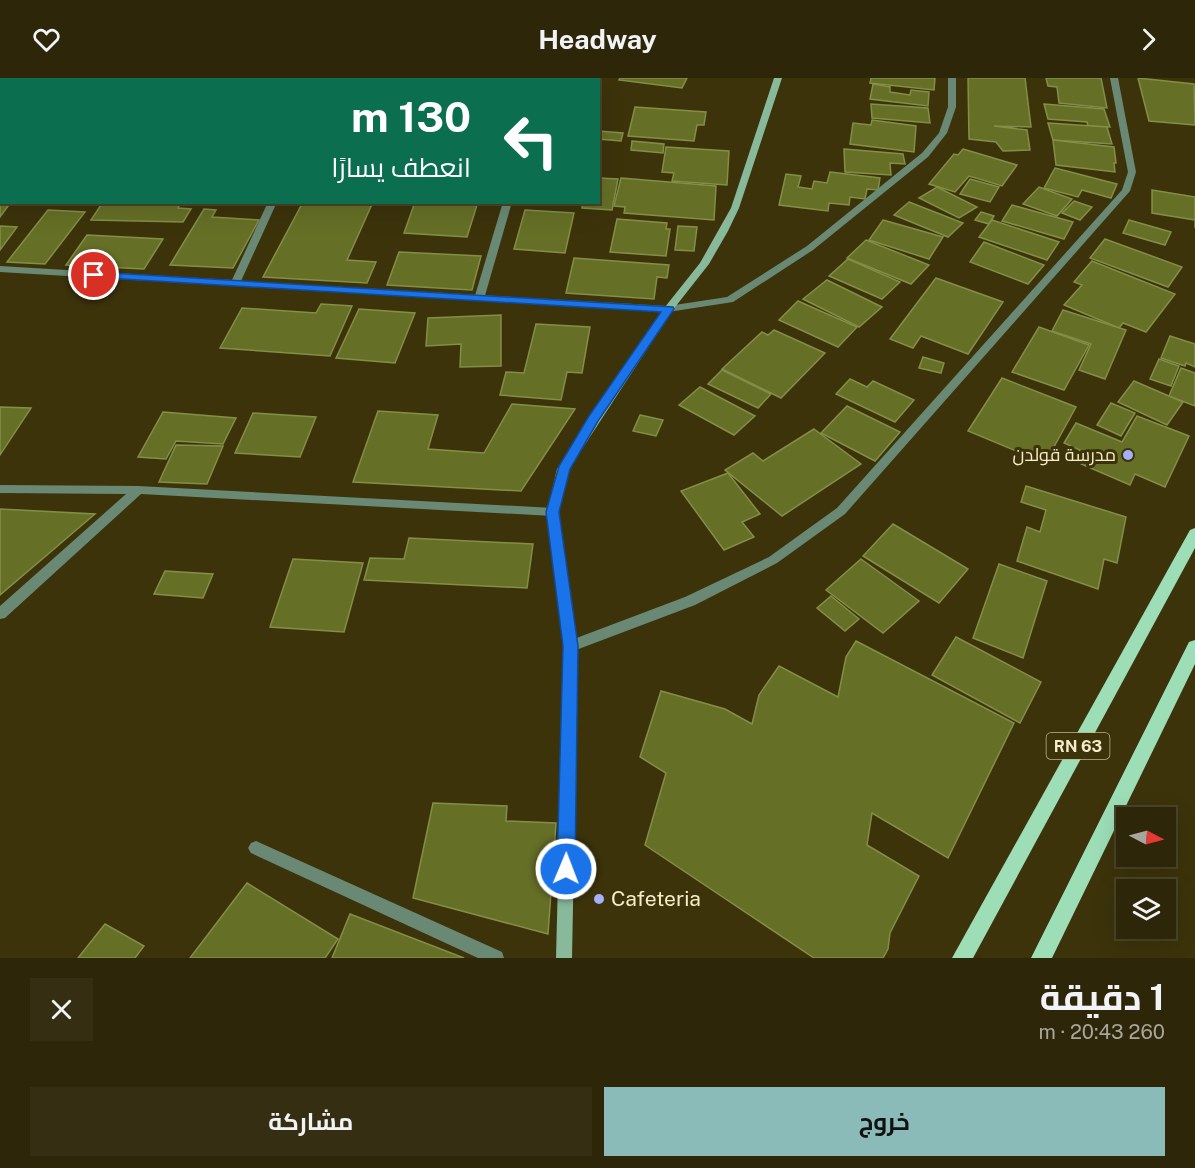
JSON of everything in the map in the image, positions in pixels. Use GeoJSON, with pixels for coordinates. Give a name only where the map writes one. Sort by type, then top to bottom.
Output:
{"type":"FeatureCollection","features":[{"type":"Feature","properties":{"kind":"main road","name":"RN 63"},"geometry":{"type":"LineString","coordinates":[[962,958],[1195,534]]}},
{"type":"Feature","properties":{"kind":"main road"},"geometry":{"type":"LineString","coordinates":[[1041,958],[1195,647]]}},
{"type":"Feature","properties":{"kind":"street"},"geometry":{"type":"LineString","coordinates":[[564,958],[571,646],[553,512],[563,469],[669,309],[704,264],[731,215],[778,78]]}},
{"type":"Feature","properties":{"kind":"street"},"geometry":{"type":"LineString","coordinates":[[0,269],[669,309],[730,300],[810,248],[925,155],[943,133],[952,107],[952,78]]}},
{"type":"Feature","properties":{"kind":"street"},"geometry":{"type":"LineString","coordinates":[[571,646],[690,601],[773,560],[841,511],[1126,190],[1132,172],[1114,78]]}},
{"type":"Feature","properties":{"kind":"street"},"geometry":{"type":"LineString","coordinates":[[235,284],[272,204]]}},
{"type":"Feature","properties":{"kind":"street"},"geometry":{"type":"LineString","coordinates":[[479,299],[507,204]]}},
{"type":"Feature","properties":{"kind":"street"},"geometry":{"type":"LineString","coordinates":[[0,489],[138,490],[553,512]]}},
{"type":"Feature","properties":{"kind":"street"},"geometry":{"type":"LineString","coordinates":[[0,614],[138,490]]}},
{"type":"Feature","properties":{"kind":"street"},"geometry":{"type":"LineString","coordinates":[[256,848],[496,958]]}},
{"type":"Feature","properties":{"kind":"building"},"geometry":{"type":"Polygon","coordinates":[[[620,78],[687,78],[682,88],[619,80],[620,78]]]}},
{"type":"Feature","properties":{"kind":"building"},"geometry":{"type":"Polygon","coordinates":[[[871,78],[935,78],[934,90],[870,83],[871,78]]]}},
{"type":"Feature","properties":{"kind":"building"},"geometry":{"type":"Polygon","coordinates":[[[968,78],[1025,78],[1031,127],[994,126],[1027,130],[1030,150],[1003,151],[996,142],[969,139],[968,78]]]}},
{"type":"Feature","properties":{"kind":"building"},"geometry":{"type":"Polygon","coordinates":[[[1046,78],[1101,78],[1107,108],[1059,103],[1057,87],[1048,86],[1046,78]]]}},
{"type":"Feature","properties":{"kind":"building"},"geometry":{"type":"Polygon","coordinates":[[[1138,78],[1194,84],[1195,125],[1149,121],[1138,78]]]}},
{"type":"Feature","properties":{"kind":"building"},"geometry":{"type":"Polygon","coordinates":[[[873,84],[890,87],[890,92],[910,95],[911,90],[929,92],[928,106],[870,99],[873,84]]]}},
{"type":"Feature","properties":{"kind":"building"},"geometry":{"type":"Polygon","coordinates":[[[871,104],[928,108],[930,123],[872,118],[871,104]]]}},
{"type":"Feature","properties":{"kind":"building"},"geometry":{"type":"Polygon","coordinates":[[[1044,104],[1104,109],[1110,127],[1088,126],[1087,122],[1048,119],[1044,104]]]}},
{"type":"Feature","properties":{"kind":"building"},"geometry":{"type":"Polygon","coordinates":[[[635,107],[706,112],[704,125],[697,125],[694,141],[628,136],[635,107]]]}},
{"type":"Feature","properties":{"kind":"building"},"geometry":{"type":"Polygon","coordinates":[[[872,120],[916,126],[914,152],[850,144],[853,123],[871,125],[872,120]]]}},
{"type":"Feature","properties":{"kind":"building"},"geometry":{"type":"Polygon","coordinates":[[[1048,123],[1107,127],[1112,144],[1053,140],[1048,123]]]}},
{"type":"Feature","properties":{"kind":"building"},"geometry":{"type":"Polygon","coordinates":[[[600,131],[623,133],[621,141],[600,139],[600,131]]]}},
{"type":"Feature","properties":{"kind":"building"},"geometry":{"type":"Polygon","coordinates":[[[1053,140],[1114,147],[1115,172],[1056,165],[1053,140]]]}},
{"type":"Feature","properties":{"kind":"building"},"geometry":{"type":"Polygon","coordinates":[[[632,141],[664,144],[663,153],[631,150],[632,141]]]}},
{"type":"Feature","properties":{"kind":"building"},"geometry":{"type":"Polygon","coordinates":[[[666,147],[729,151],[727,185],[672,181],[674,173],[662,172],[666,147]]]}},
{"type":"Feature","properties":{"kind":"building"},"geometry":{"type":"Polygon","coordinates":[[[844,149],[903,154],[905,164],[890,163],[891,175],[845,172],[844,149]]]}},
{"type":"Feature","properties":{"kind":"building"},"geometry":{"type":"Polygon","coordinates":[[[963,149],[1017,165],[1002,186],[969,176],[955,192],[929,184],[954,154],[958,155],[963,149]]]}},
{"type":"Feature","properties":{"kind":"building"},"geometry":{"type":"Polygon","coordinates":[[[1055,168],[1117,184],[1111,198],[1082,190],[1078,197],[1044,188],[1055,168]]]}},
{"type":"Feature","properties":{"kind":"building"},"geometry":{"type":"Polygon","coordinates":[[[830,172],[880,178],[878,190],[867,189],[865,199],[850,197],[849,205],[829,203],[828,211],[779,205],[786,174],[801,176],[798,187],[812,189],[814,181],[827,183],[830,172]]]}},
{"type":"Feature","properties":{"kind":"building"},"geometry":{"type":"Polygon","coordinates":[[[600,178],[618,179],[612,210],[582,208],[583,204],[600,204],[600,178]]]}},
{"type":"Feature","properties":{"kind":"building"},"geometry":{"type":"Polygon","coordinates":[[[621,178],[716,186],[714,220],[624,213],[625,207],[614,206],[621,178]]]}},
{"type":"Feature","properties":{"kind":"building"},"geometry":{"type":"Polygon","coordinates":[[[970,179],[999,187],[990,202],[960,194],[970,179]]]}},
{"type":"Feature","properties":{"kind":"building"},"geometry":{"type":"Polygon","coordinates":[[[937,187],[977,207],[959,218],[919,198],[937,187]]]}},
{"type":"Feature","properties":{"kind":"building"},"geometry":{"type":"Polygon","coordinates":[[[1039,187],[1072,199],[1057,216],[1023,204],[1039,187]]]}},
{"type":"Feature","properties":{"kind":"building"},"geometry":{"type":"Polygon","coordinates":[[[1152,190],[1195,197],[1195,220],[1152,213],[1152,190]]]}},
{"type":"Feature","properties":{"kind":"building"},"geometry":{"type":"Polygon","coordinates":[[[1074,201],[1092,207],[1080,220],[1062,213],[1074,201]]]}},
{"type":"Feature","properties":{"kind":"building"},"geometry":{"type":"Polygon","coordinates":[[[909,202],[963,223],[948,237],[894,215],[909,202]]]}},
{"type":"Feature","properties":{"kind":"building"},"geometry":{"type":"Polygon","coordinates":[[[0,204],[10,204],[0,217],[0,204]]]}},
{"type":"Feature","properties":{"kind":"building"},"geometry":{"type":"Polygon","coordinates":[[[102,204],[180,204],[178,208],[191,209],[183,222],[91,220],[102,204]]]}},
{"type":"Feature","properties":{"kind":"building"},"geometry":{"type":"Polygon","coordinates":[[[302,204],[372,204],[347,260],[376,262],[367,283],[263,277],[302,204]]]}},
{"type":"Feature","properties":{"kind":"building"},"geometry":{"type":"Polygon","coordinates":[[[414,204],[477,205],[467,237],[404,233],[414,204]]]}},
{"type":"Feature","properties":{"kind":"building"},"geometry":{"type":"Polygon","coordinates":[[[1012,205],[1073,222],[1064,239],[1002,221],[1012,205]]]}},
{"type":"Feature","properties":{"kind":"building"},"geometry":{"type":"Polygon","coordinates":[[[204,209],[216,210],[212,217],[259,220],[233,268],[170,265],[204,209]]]}},
{"type":"Feature","properties":{"kind":"building"},"geometry":{"type":"Polygon","coordinates":[[[48,210],[85,212],[45,264],[7,262],[48,210]]]}},
{"type":"Feature","properties":{"kind":"building"},"geometry":{"type":"Polygon","coordinates":[[[525,210],[574,213],[565,253],[514,249],[525,210]]]}},
{"type":"Feature","properties":{"kind":"building"},"geometry":{"type":"Polygon","coordinates":[[[981,212],[994,216],[989,224],[975,220],[981,212]]]}},
{"type":"Feature","properties":{"kind":"building"},"geometry":{"type":"Polygon","coordinates":[[[617,219],[667,223],[666,229],[670,229],[666,256],[610,252],[617,219]]]}},
{"type":"Feature","properties":{"kind":"building"},"geometry":{"type":"Polygon","coordinates":[[[883,220],[943,237],[929,259],[869,240],[883,220]]]}},
{"type":"Feature","properties":{"kind":"building"},"geometry":{"type":"Polygon","coordinates":[[[992,220],[1059,242],[1047,260],[979,237],[992,220]]]}},
{"type":"Feature","properties":{"kind":"building"},"geometry":{"type":"Polygon","coordinates":[[[1129,220],[1171,232],[1165,245],[1123,233],[1129,220]]]}},
{"type":"Feature","properties":{"kind":"building"},"geometry":{"type":"Polygon","coordinates":[[[0,226],[17,227],[0,250],[0,226]]]}},
{"type":"Feature","properties":{"kind":"building"},"geometry":{"type":"Polygon","coordinates":[[[678,226],[697,227],[694,251],[675,250],[678,226]]]}},
{"type":"Feature","properties":{"kind":"building"},"geometry":{"type":"Polygon","coordinates":[[[87,235],[163,239],[144,269],[66,265],[87,235]]]}},
{"type":"Feature","properties":{"kind":"building"},"geometry":{"type":"Polygon","coordinates":[[[1105,239],[1182,267],[1168,287],[1090,258],[1105,239]]]}},
{"type":"Feature","properties":{"kind":"building"},"geometry":{"type":"Polygon","coordinates":[[[866,240],[929,265],[911,284],[847,258],[866,240]]]}},
{"type":"Feature","properties":{"kind":"building"},"geometry":{"type":"Polygon","coordinates":[[[984,242],[1044,265],[1028,284],[970,262],[984,242]]]}},
{"type":"Feature","properties":{"kind":"building"},"geometry":{"type":"Polygon","coordinates":[[[399,252],[481,256],[472,290],[387,285],[399,252]]]}},
{"type":"Feature","properties":{"kind":"building"},"geometry":{"type":"Polygon","coordinates":[[[574,258],[669,265],[667,278],[657,277],[654,299],[566,293],[574,258]]]}},
{"type":"Feature","properties":{"kind":"building"},"geometry":{"type":"Polygon","coordinates":[[[848,259],[900,282],[882,299],[829,276],[848,259]]]}},
{"type":"Feature","properties":{"kind":"building"},"geometry":{"type":"Polygon","coordinates":[[[1092,261],[1175,294],[1146,332],[1123,323],[1119,328],[1064,305],[1082,285],[1074,282],[1092,261]]]}},
{"type":"Feature","properties":{"kind":"building"},"geometry":{"type":"Polygon","coordinates":[[[936,278],[1003,302],[968,354],[921,336],[913,348],[890,339],[936,278]]]}},
{"type":"Feature","properties":{"kind":"building"},"geometry":{"type":"Polygon","coordinates":[[[827,280],[882,307],[859,327],[803,299],[827,280]]]}},
{"type":"Feature","properties":{"kind":"building"},"geometry":{"type":"Polygon","coordinates":[[[798,301],[857,327],[838,347],[779,320],[798,301]]]}},
{"type":"Feature","properties":{"kind":"building"},"geometry":{"type":"Polygon","coordinates":[[[321,304],[352,306],[330,356],[220,348],[242,308],[316,313],[321,304]]]}},
{"type":"Feature","properties":{"kind":"building"},"geometry":{"type":"Polygon","coordinates":[[[359,309],[415,313],[395,363],[336,358],[359,309]]]}},
{"type":"Feature","properties":{"kind":"building"},"geometry":{"type":"Polygon","coordinates":[[[1063,310],[1126,330],[1105,379],[1079,370],[1091,344],[1052,331],[1063,310]]]}},
{"type":"Feature","properties":{"kind":"building"},"geometry":{"type":"Polygon","coordinates":[[[501,315],[501,366],[460,367],[461,344],[426,346],[428,318],[501,315]]]}},
{"type":"Feature","properties":{"kind":"building"},"geometry":{"type":"Polygon","coordinates":[[[536,324],[590,327],[582,373],[567,372],[561,400],[500,395],[506,372],[524,373],[536,324]]]}},
{"type":"Feature","properties":{"kind":"building"},"geometry":{"type":"Polygon","coordinates":[[[1039,327],[1089,345],[1064,390],[1012,372],[1039,327]]]}},
{"type":"Feature","properties":{"kind":"building"},"geometry":{"type":"Polygon","coordinates":[[[774,330],[825,353],[781,398],[722,369],[762,332],[768,335],[774,330]]]}},
{"type":"Feature","properties":{"kind":"building"},"geometry":{"type":"Polygon","coordinates":[[[1170,336],[1195,344],[1195,367],[1161,358],[1170,336]]]}},
{"type":"Feature","properties":{"kind":"building"},"geometry":{"type":"Polygon","coordinates":[[[923,357],[944,363],[941,373],[919,368],[923,357]]]}},
{"type":"Feature","properties":{"kind":"building"},"geometry":{"type":"Polygon","coordinates":[[[1159,359],[1179,366],[1171,386],[1150,379],[1159,359]]]}},
{"type":"Feature","properties":{"kind":"building"},"geometry":{"type":"Polygon","coordinates":[[[1181,368],[1195,373],[1195,406],[1169,396],[1181,368]]]}},
{"type":"Feature","properties":{"kind":"building"},"geometry":{"type":"Polygon","coordinates":[[[722,370],[771,394],[758,408],[708,384],[722,370]]]}},
{"type":"Feature","properties":{"kind":"building"},"geometry":{"type":"Polygon","coordinates":[[[1002,378],[1076,407],[1045,463],[968,431],[1002,378]]]}},
{"type":"Feature","properties":{"kind":"building"},"geometry":{"type":"Polygon","coordinates":[[[850,379],[867,387],[873,381],[914,400],[895,422],[836,394],[850,379]]]}},
{"type":"Feature","properties":{"kind":"building"},"geometry":{"type":"Polygon","coordinates":[[[1134,381],[1183,402],[1167,425],[1118,402],[1134,381]]]}},
{"type":"Feature","properties":{"kind":"building"},"geometry":{"type":"Polygon","coordinates":[[[700,387],[755,416],[734,435],[679,405],[700,387]]]}},
{"type":"Feature","properties":{"kind":"building"},"geometry":{"type":"Polygon","coordinates":[[[1111,403],[1135,413],[1121,436],[1097,425],[1111,403]]]}},
{"type":"Feature","properties":{"kind":"building"},"geometry":{"type":"Polygon","coordinates":[[[512,404],[575,409],[521,491],[353,482],[378,411],[438,415],[428,449],[484,453],[512,404]]]}},
{"type":"Feature","properties":{"kind":"building"},"geometry":{"type":"Polygon","coordinates":[[[847,406],[900,432],[875,461],[821,433],[847,406]]]}},
{"type":"Feature","properties":{"kind":"building"},"geometry":{"type":"Polygon","coordinates":[[[0,407],[31,408],[0,455],[0,407]]]}},
{"type":"Feature","properties":{"kind":"building"},"geometry":{"type":"Polygon","coordinates":[[[163,412],[236,418],[223,444],[176,441],[166,459],[138,457],[163,412]]]}},
{"type":"Feature","properties":{"kind":"building"},"geometry":{"type":"Polygon","coordinates":[[[253,413],[316,417],[300,457],[235,453],[253,413]]]}},
{"type":"Feature","properties":{"kind":"building"},"geometry":{"type":"Polygon","coordinates":[[[640,415],[663,420],[656,436],[633,431],[640,415]]]}},
{"type":"Feature","properties":{"kind":"building","name":"مدرسة قولدن"},"geometry":{"type":"Polygon","coordinates":[[[1137,416],[1189,436],[1165,487],[1135,474],[1130,485],[1074,461],[1080,450],[1064,443],[1076,423],[1122,442],[1137,416]]]}},
{"type":"Feature","properties":{"kind":"building"},"geometry":{"type":"Polygon","coordinates":[[[814,429],[861,464],[782,516],[725,470],[753,453],[763,461],[814,429]]]}},
{"type":"Feature","properties":{"kind":"building"},"geometry":{"type":"Polygon","coordinates":[[[176,445],[223,446],[207,484],[159,482],[176,445]]]}},
{"type":"Feature","properties":{"kind":"building"},"geometry":{"type":"Polygon","coordinates":[[[728,473],[760,514],[742,522],[754,537],[724,550],[681,491],[728,473]]]}},
{"type":"Feature","properties":{"kind":"building"},"geometry":{"type":"Polygon","coordinates":[[[1026,486],[1126,517],[1117,563],[1104,559],[1098,589],[1017,561],[1027,527],[1040,532],[1046,510],[1021,502],[1026,486]]]}},
{"type":"Feature","properties":{"kind":"building"},"geometry":{"type":"Polygon","coordinates":[[[0,509],[95,514],[0,595],[0,509]]]}},
{"type":"Feature","properties":{"kind":"building"},"geometry":{"type":"Polygon","coordinates":[[[893,524],[968,569],[939,603],[863,556],[893,524]]]}},
{"type":"Feature","properties":{"kind":"building"},"geometry":{"type":"Polygon","coordinates":[[[409,538],[533,544],[527,588],[364,580],[370,558],[404,559],[409,538]]]}},
{"type":"Feature","properties":{"kind":"building"},"geometry":{"type":"Polygon","coordinates":[[[293,559],[363,563],[344,632],[270,627],[293,559]]]}},
{"type":"Feature","properties":{"kind":"building"},"geometry":{"type":"Polygon","coordinates":[[[861,559],[919,601],[883,633],[826,590],[861,559]]]}},
{"type":"Feature","properties":{"kind":"building"},"geometry":{"type":"Polygon","coordinates":[[[999,564],[1047,581],[1023,658],[973,638],[999,564]]]}},
{"type":"Feature","properties":{"kind":"building"},"geometry":{"type":"Polygon","coordinates":[[[165,571],[213,574],[203,598],[154,594],[165,571]]]}},
{"type":"Feature","properties":{"kind":"building"},"geometry":{"type":"Polygon","coordinates":[[[831,596],[859,619],[845,631],[817,608],[831,596]]]}},
{"type":"Feature","properties":{"kind":"building"},"geometry":{"type":"Polygon","coordinates":[[[956,637],[1041,682],[1020,723],[932,675],[956,637]]]}},
{"type":"Feature","properties":{"kind":"building"},"geometry":{"type":"Polygon","coordinates":[[[856,641],[1014,723],[948,858],[872,813],[867,845],[919,876],[890,933],[888,949],[883,958],[814,958],[645,845],[666,773],[640,757],[661,691],[725,709],[752,724],[759,695],[779,666],[838,697],[846,657],[856,641]]]}},
{"type":"Feature","properties":{"kind":"building"},"geometry":{"type":"Polygon","coordinates":[[[433,803],[507,806],[506,821],[556,823],[548,934],[413,898],[433,803]]]}},
{"type":"Feature","properties":{"kind":"building"},"geometry":{"type":"Polygon","coordinates":[[[247,883],[338,939],[325,958],[190,958],[247,883]]]}},
{"type":"Feature","properties":{"kind":"building"},"geometry":{"type":"Polygon","coordinates":[[[350,914],[464,958],[332,958],[350,914]]]}},
{"type":"Feature","properties":{"kind":"building"},"geometry":{"type":"Polygon","coordinates":[[[105,924],[144,946],[135,958],[78,958],[105,924]]]}},
{"type":"Feature","properties":{"kind":"place","name":"مدرسة قولدن"},"geometry":{"type":"Point","coordinates":[1128,455]}},
{"type":"Feature","properties":{"kind":"place","name":"Cafeteria"},"geometry":{"type":"Point","coordinates":[599,899]}},
{"type":"Feature","properties":{"kind":"route"},"geometry":{"type":"LineString","coordinates":[[94,275],[669,309],[563,469],[553,512],[571,646],[566,869]]}}]}
